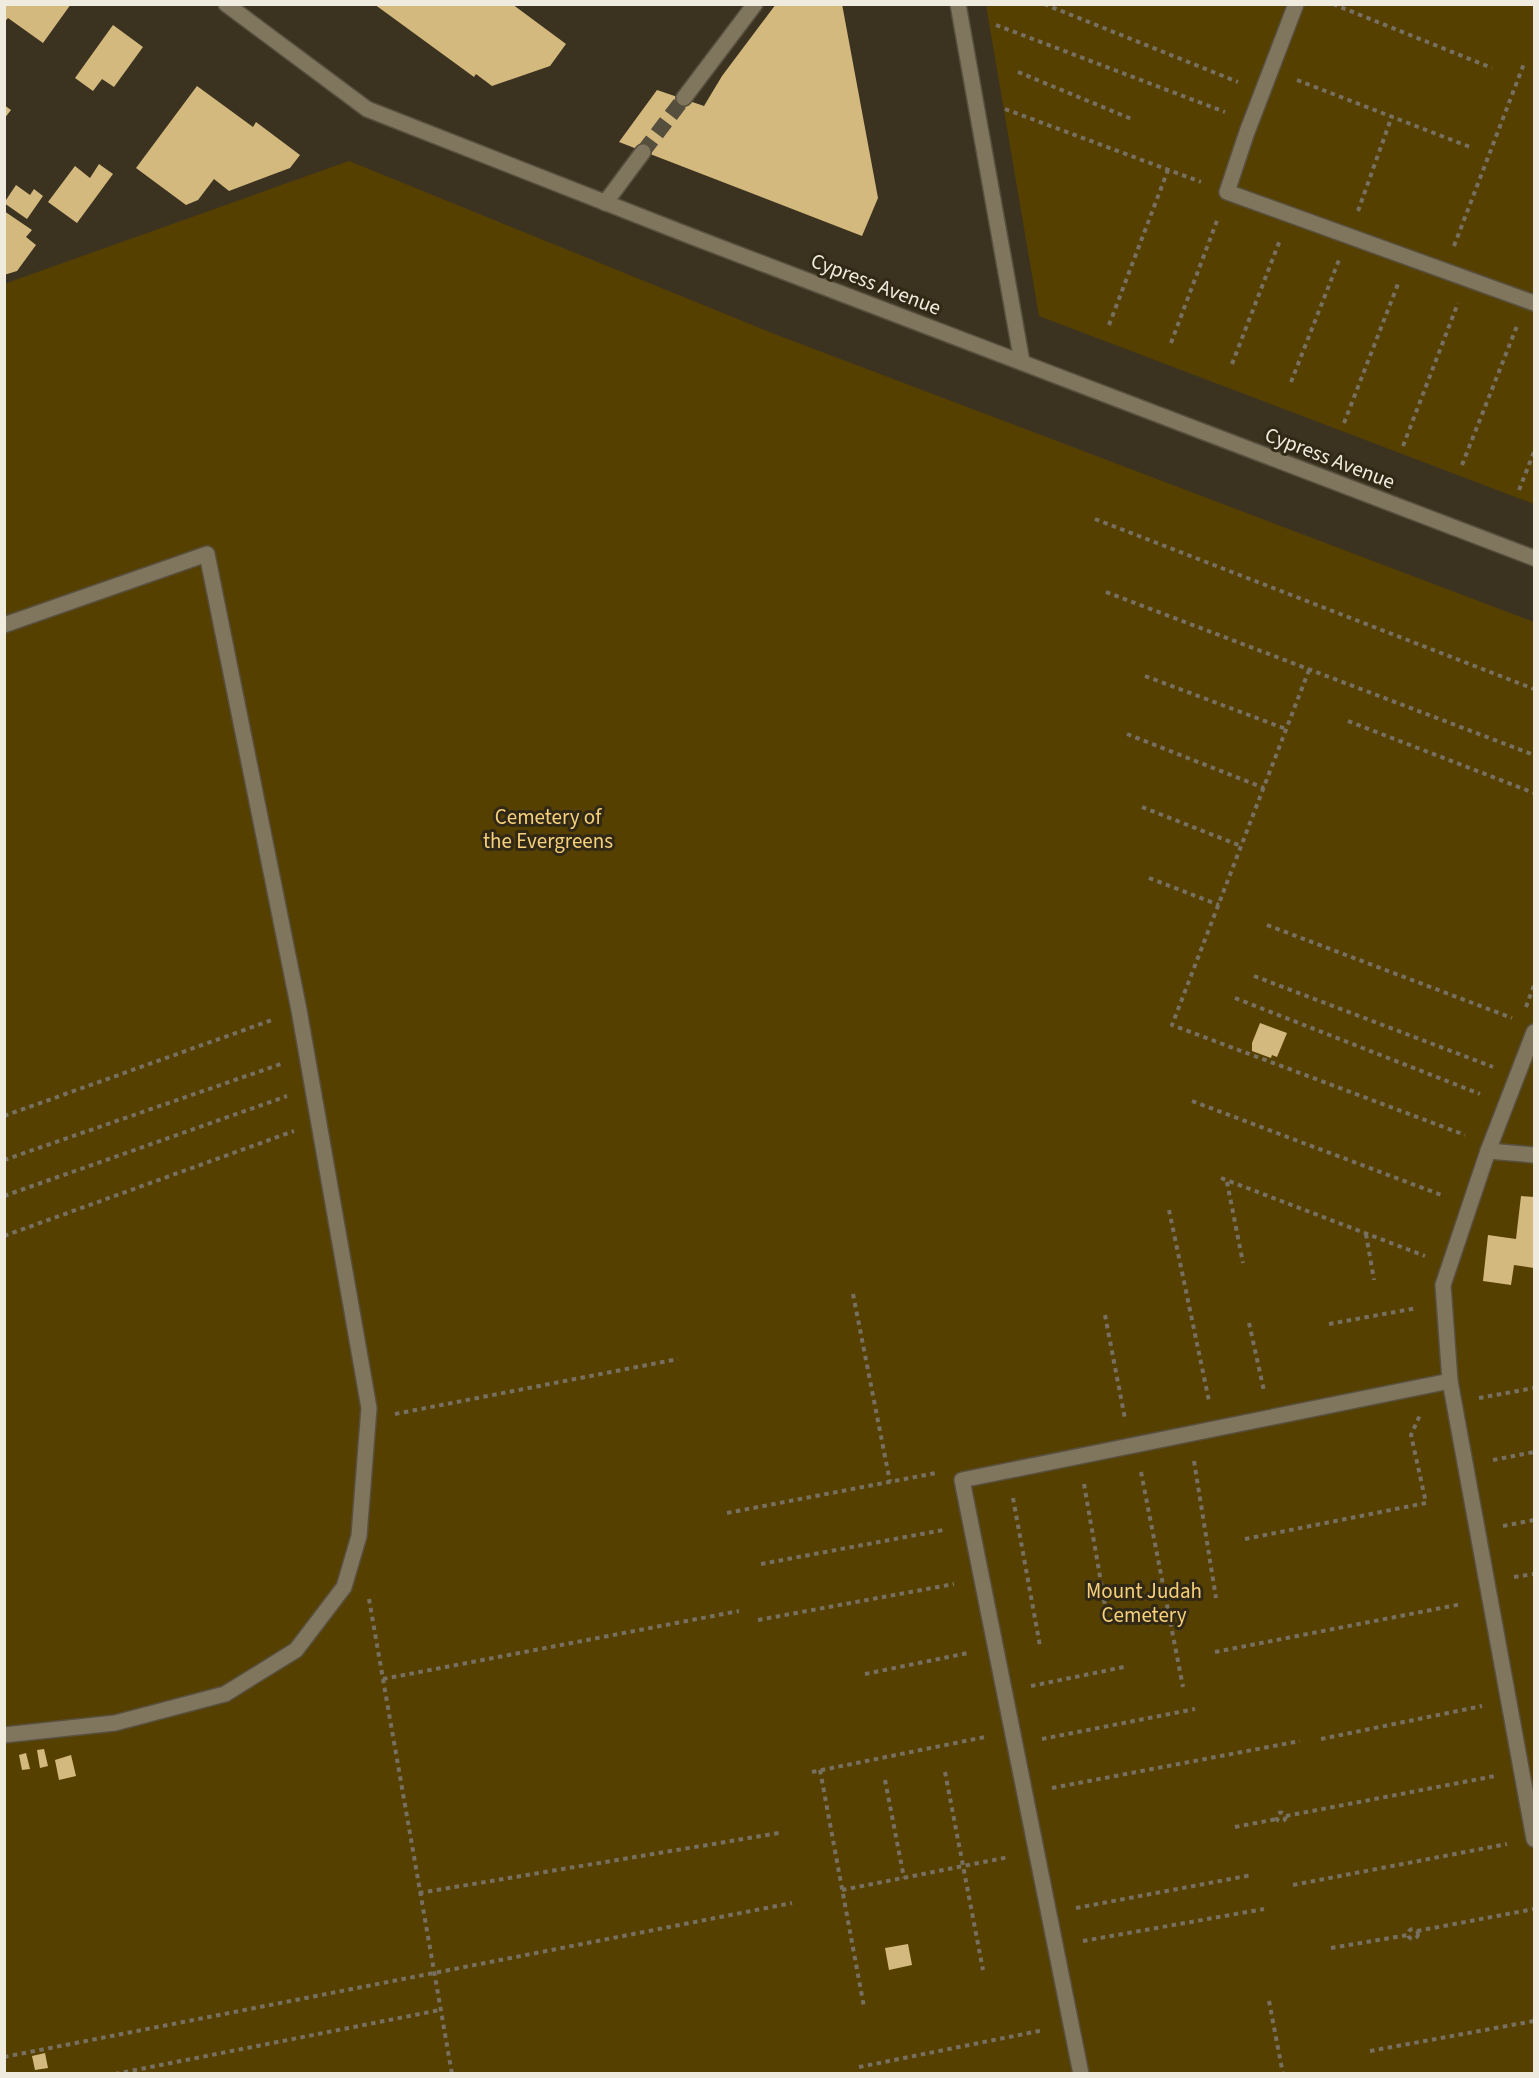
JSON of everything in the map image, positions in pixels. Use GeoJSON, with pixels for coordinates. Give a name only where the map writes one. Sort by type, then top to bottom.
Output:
{"type":"FeatureCollection","features":[{"type":"Feature","properties":{"kind":"street","name":"Cypress Avenue"},"geometry":{"type":"LineString","coordinates":[[226,4],[367,109],[605,203],[1534,558]]}},
{"type":"Feature","properties":{"kind":"street"},"geometry":{"type":"LineString","coordinates":[[684,99],[755,4]]}},
{"type":"Feature","properties":{"kind":"street"},"geometry":{"type":"LineString","coordinates":[[958,4],[1022,362]]}},
{"type":"Feature","properties":{"kind":"street"},"geometry":{"type":"LineString","coordinates":[[1296,4],[1227,192],[1468,277],[1531,302]]}},
{"type":"Feature","properties":{"kind":"street"},"geometry":{"type":"LineString","coordinates":[[605,203],[644,152]]}},
{"type":"Feature","properties":{"kind":"street"},"geometry":{"type":"LineString","coordinates":[[4,625],[207,554],[314,1086],[369,1407],[359,1536],[344,1587],[296,1650],[225,1694],[115,1723],[4,1735]]}},
{"type":"Feature","properties":{"kind":"street"},"geometry":{"type":"LineString","coordinates":[[1534,1032],[1488,1151],[1443,1285],[1442,1383],[1454,1403],[1534,1839]]}},
{"type":"Feature","properties":{"kind":"street"},"geometry":{"type":"LineString","coordinates":[[1488,1151],[1534,1155]]}},
{"type":"Feature","properties":{"kind":"street"},"geometry":{"type":"LineString","coordinates":[[1081,2073],[962,1480],[1442,1383]]}},
{"type":"Feature","properties":{"kind":"path"},"geometry":{"type":"LineString","coordinates":[[1044,4],[1263,92]]}},
{"type":"Feature","properties":{"kind":"path"},"geometry":{"type":"LineString","coordinates":[[1333,4],[1492,68]]}},
{"type":"Feature","properties":{"kind":"path"},"geometry":{"type":"LineString","coordinates":[[996,25],[1251,122]]}},
{"type":"Feature","properties":{"kind":"path"},"geometry":{"type":"LineString","coordinates":[[1445,270],[1525,61]]}},
{"type":"Feature","properties":{"kind":"path"},"geometry":{"type":"LineString","coordinates":[[1271,70],[1470,147]]}},
{"type":"Feature","properties":{"kind":"path"},"geometry":{"type":"LineString","coordinates":[[1018,72],[1134,120]]}},
{"type":"Feature","properties":{"kind":"path"},"geometry":{"type":"LineString","coordinates":[[1005,109],[1227,192],[1171,343]]}},
{"type":"Feature","properties":{"kind":"path"},"geometry":{"type":"LineString","coordinates":[[1291,382],[1349,236],[1392,116]]}},
{"type":"Feature","properties":{"kind":"path"},"geometry":{"type":"LineString","coordinates":[[1108,325],[1168,170]]}},
{"type":"Feature","properties":{"kind":"path"},"geometry":{"type":"LineString","coordinates":[[1232,364],[1290,214]]}},
{"type":"Feature","properties":{"kind":"path"},"geometry":{"type":"LineString","coordinates":[[1344,423],[1408,257]]}},
{"type":"Feature","properties":{"kind":"path"},"geometry":{"type":"LineString","coordinates":[[1403,446],[1468,277]]}},
{"type":"Feature","properties":{"kind":"path"},"geometry":{"type":"LineString","coordinates":[[1462,465],[1531,302]]}},
{"type":"Feature","properties":{"kind":"path"},"geometry":{"type":"LineString","coordinates":[[1520,490],[1534,452]]}},
{"type":"Feature","properties":{"kind":"path"},"geometry":{"type":"LineString","coordinates":[[1095,519],[1534,688]]}},
{"type":"Feature","properties":{"kind":"path"},"geometry":{"type":"LineString","coordinates":[[1106,592],[1534,755]]}},
{"type":"Feature","properties":{"kind":"path"},"geometry":{"type":"LineString","coordinates":[[1309,670],[1172,1025],[1477,1139]]}},
{"type":"Feature","properties":{"kind":"path"},"geometry":{"type":"LineString","coordinates":[[1145,676],[1286,729]]}},
{"type":"Feature","properties":{"kind":"path"},"geometry":{"type":"LineString","coordinates":[[1348,721],[1534,793]]}},
{"type":"Feature","properties":{"kind":"path"},"geometry":{"type":"LineString","coordinates":[[1127,734],[1264,788]]}},
{"type":"Feature","properties":{"kind":"path"},"geometry":{"type":"LineString","coordinates":[[1142,807],[1241,846]]}},
{"type":"Feature","properties":{"kind":"path"},"geometry":{"type":"LineString","coordinates":[[1149,878],[1219,905]]}},
{"type":"Feature","properties":{"kind":"path"},"geometry":{"type":"LineString","coordinates":[[1268,925],[1521,1021]]}},
{"type":"Feature","properties":{"kind":"path"},"geometry":{"type":"LineString","coordinates":[[1254,976],[1502,1070]]}},
{"type":"Feature","properties":{"kind":"path"},"geometry":{"type":"LineString","coordinates":[[1235,998],[1481,1094]]}},
{"type":"Feature","properties":{"kind":"path"},"geometry":{"type":"LineString","coordinates":[[4,1116],[299,1010]]}},
{"type":"Feature","properties":{"kind":"path"},"geometry":{"type":"LineString","coordinates":[[4,1160],[308,1055]]}},
{"type":"Feature","properties":{"kind":"path"},"geometry":{"type":"LineString","coordinates":[[4,1196],[314,1086]]}},
{"type":"Feature","properties":{"kind":"path"},"geometry":{"type":"LineString","coordinates":[[1192,1101],[1454,1200]]}},
{"type":"Feature","properties":{"kind":"path"},"geometry":{"type":"LineString","coordinates":[[4,1236],[320,1122]]}},
{"type":"Feature","properties":{"kind":"path"},"geometry":{"type":"LineString","coordinates":[[1221,1178],[1431,1258]]}},
{"type":"Feature","properties":{"kind":"path"},"geometry":{"type":"LineString","coordinates":[[1227,1181],[1243,1263]]}},
{"type":"Feature","properties":{"kind":"path"},"geometry":{"type":"LineString","coordinates":[[1169,1210],[1215,1429]]}},
{"type":"Feature","properties":{"kind":"path"},"geometry":{"type":"LineString","coordinates":[[1365,1233],[1374,1280]]}},
{"type":"Feature","properties":{"kind":"path"},"geometry":{"type":"LineString","coordinates":[[853,1294],[890,1482]]}},
{"type":"Feature","properties":{"kind":"path"},"geometry":{"type":"LineString","coordinates":[[1329,1324],[1444,1303]]}},
{"type":"Feature","properties":{"kind":"path"},"geometry":{"type":"LineString","coordinates":[[1105,1315],[1183,1687]]}},
{"type":"Feature","properties":{"kind":"path"},"geometry":{"type":"LineString","coordinates":[[1249,1323],[1270,1418]]}},
{"type":"Feature","properties":{"kind":"path"},"geometry":{"type":"LineString","coordinates":[[368,1420],[678,1359]]}},
{"type":"Feature","properties":{"kind":"path"},"geometry":{"type":"LineString","coordinates":[[1245,1539],[1426,1503],[1411,1435],[1442,1383]]}},
{"type":"Feature","properties":{"kind":"path"},"geometry":{"type":"LineString","coordinates":[[1454,1403],[1534,1388]]}},
{"type":"Feature","properties":{"kind":"path"},"geometry":{"type":"LineString","coordinates":[[1189,1434],[1216,1598]]}},
{"type":"Feature","properties":{"kind":"path"},"geometry":{"type":"LineString","coordinates":[[1465,1465],[1534,1452]]}},
{"type":"Feature","properties":{"kind":"path"},"geometry":{"type":"LineString","coordinates":[[1080,1456],[1107,1617]]}},
{"type":"Feature","properties":{"kind":"path"},"geometry":{"type":"LineString","coordinates":[[1009,1470],[1040,1646]]}},
{"type":"Feature","properties":{"kind":"path"},"geometry":{"type":"LineString","coordinates":[[727,1513],[947,1471]]}},
{"type":"Feature","properties":{"kind":"path"},"geometry":{"type":"LineString","coordinates":[[761,1564],[970,1525]]}},
{"type":"Feature","properties":{"kind":"path"},"geometry":{"type":"LineString","coordinates":[[758,1620],[982,1579]]}},
{"type":"Feature","properties":{"kind":"path"},"geometry":{"type":"LineString","coordinates":[[368,1591],[452,2073]]}},
{"type":"Feature","properties":{"kind":"path"},"geometry":{"type":"LineString","coordinates":[[1215,1652],[1490,1599]]}},
{"type":"Feature","properties":{"kind":"path"},"geometry":{"type":"LineString","coordinates":[[383,1679],[738,1611]]}},
{"type":"Feature","properties":{"kind":"path"},"geometry":{"type":"LineString","coordinates":[[865,1674],[995,1647]]}},
{"type":"Feature","properties":{"kind":"path"},"geometry":{"type":"LineString","coordinates":[[1004,1692],[1124,1667]]}},
{"type":"Feature","properties":{"kind":"path"},"geometry":{"type":"LineString","coordinates":[[1321,1739],[1509,1700]]}},
{"type":"Feature","properties":{"kind":"path"},"geometry":{"type":"LineString","coordinates":[[812,1772],[1195,1709]]}},
{"type":"Feature","properties":{"kind":"path"},"geometry":{"type":"LineString","coordinates":[[1025,1794],[1300,1741]]}},
{"type":"Feature","properties":{"kind":"path"},"geometry":{"type":"LineString","coordinates":[[820,1770],[864,2007]]}},
{"type":"Feature","properties":{"kind":"path"},"geometry":{"type":"LineString","coordinates":[[1235,1827],[1277,1819],[1282,1822],[1286,1816],[1522,1771]]}},
{"type":"Feature","properties":{"kind":"path"},"geometry":{"type":"LineString","coordinates":[[945,1772],[983,1970]]}},
{"type":"Feature","properties":{"kind":"path"},"geometry":{"type":"LineString","coordinates":[[885,1780],[904,1878]]}},
{"type":"Feature","properties":{"kind":"path"},"geometry":{"type":"LineString","coordinates":[[419,1893],[779,1833]]}},
{"type":"Feature","properties":{"kind":"path"},"geometry":{"type":"LineString","coordinates":[[1293,1885],[1512,1844]]}},
{"type":"Feature","properties":{"kind":"path"},"geometry":{"type":"LineString","coordinates":[[842,1890],[1036,1852]]}},
{"type":"Feature","properties":{"kind":"path"},"geometry":{"type":"LineString","coordinates":[[1048,1913],[1252,1875]]}},
{"type":"Feature","properties":{"kind":"path"},"geometry":{"type":"LineString","coordinates":[[4,2057],[792,1903]]}},
{"type":"Feature","properties":{"kind":"path"},"geometry":{"type":"LineString","coordinates":[[1055,1946],[1264,1909]]}},
{"type":"Feature","properties":{"kind":"path"},"geometry":{"type":"LineString","coordinates":[[1331,1948],[1408,1935],[1410,1929],[1417,1931],[1534,1909]]}},
{"type":"Feature","properties":{"kind":"path"},"geometry":{"type":"LineString","coordinates":[[1269,2001],[1283,2073]]}},
{"type":"Feature","properties":{"kind":"path"},"geometry":{"type":"LineString","coordinates":[[115,2073],[440,2010]]}},
{"type":"Feature","properties":{"kind":"path"},"geometry":{"type":"LineString","coordinates":[[1370,2051],[1534,2021]]}},
{"type":"Feature","properties":{"kind":"path"},"geometry":{"type":"LineString","coordinates":[[859,2067],[1071,2024]]}},
{"type":"Feature","properties":{"kind":"green space"},"geometry":{"type":"Polygon","coordinates":[[[986,5],[1534,5],[1534,504],[1039,316],[986,5]]]}},
{"type":"Feature","properties":{"kind":"green space","name":"Cemetery of the Evergreens"},"geometry":{"type":"Polygon","coordinates":[[[349,161],[777,335],[1534,622],[1534,2073],[5,2073],[4,284],[349,161]]]}},
{"type":"Feature","properties":{"kind":"building"},"geometry":{"type":"Polygon","coordinates":[[[4,4],[71,4],[43,43],[8,18],[4,23],[4,4]]]}},
{"type":"Feature","properties":{"kind":"building"},"geometry":{"type":"Polygon","coordinates":[[[374,4],[512,4],[566,44],[550,66],[492,86],[476,74],[474,77],[374,4]]]}},
{"type":"Feature","properties":{"kind":"building"},"geometry":{"type":"Polygon","coordinates":[[[776,4],[842,4],[878,198],[862,236],[619,142],[657,90],[704,106],[722,76],[776,4]]]}},
{"type":"Feature","properties":{"kind":"building"},"geometry":{"type":"Polygon","coordinates":[[[113,25],[143,47],[114,87],[102,79],[93,91],[75,78],[113,25]]]}},
{"type":"Feature","properties":{"kind":"building"},"geometry":{"type":"Polygon","coordinates":[[[197,86],[253,127],[256,122],[300,155],[290,168],[229,191],[214,179],[198,200],[186,205],[136,168],[197,86]]]}},
{"type":"Feature","properties":{"kind":"building"},"geometry":{"type":"Polygon","coordinates":[[[4,105],[11,110],[4,119],[4,105]]]}},
{"type":"Feature","properties":{"kind":"building"},"geometry":{"type":"Polygon","coordinates":[[[99,164],[113,174],[77,223],[48,202],[75,166],[90,178],[99,164]]]}},
{"type":"Feature","properties":{"kind":"building"},"geometry":{"type":"Polygon","coordinates":[[[16,185],[30,195],[34,189],[43,196],[27,219],[4,203],[16,185]]]}},
{"type":"Feature","properties":{"kind":"building"},"geometry":{"type":"Polygon","coordinates":[[[4,211],[32,230],[26,237],[36,245],[17,271],[4,275],[4,211]]]}},
{"type":"Feature","properties":{"kind":"building"},"geometry":{"type":"Polygon","coordinates":[[[1260,1023],[1287,1033],[1277,1057],[1272,1055],[1271,1058],[1252,1051],[1252,1043],[1260,1023]]]}},
{"type":"Feature","properties":{"kind":"building"},"geometry":{"type":"Polygon","coordinates":[[[1521,1196],[1534,1197],[1534,1268],[1514,1265],[1511,1285],[1483,1281],[1488,1235],[1516,1239],[1521,1196]]]}},
{"type":"Feature","properties":{"kind":"building"},"geometry":{"type":"Polygon","coordinates":[[[44,1749],[48,1766],[40,1768],[37,1750],[44,1749]]]}},
{"type":"Feature","properties":{"kind":"building"},"geometry":{"type":"Polygon","coordinates":[[[26,1753],[30,1769],[22,1770],[19,1755],[26,1753]]]}},
{"type":"Feature","properties":{"kind":"building"},"geometry":{"type":"Polygon","coordinates":[[[71,1755],[76,1776],[59,1780],[55,1760],[71,1755]]]}},
{"type":"Feature","properties":{"kind":"building"},"geometry":{"type":"Polygon","coordinates":[[[908,1944],[912,1965],[889,1970],[885,1948],[908,1944]]]}},
{"type":"Feature","properties":{"kind":"building"},"geometry":{"type":"Polygon","coordinates":[[[45,2053],[48,2068],[35,2070],[32,2056],[45,2053]]]}},
{"type":"Feature","properties":{"kind":"tunnel"},"geometry":{"type":"LineString","coordinates":[[643,152],[684,98]]}},
{"type":"Feature","properties":{"kind":"park label","name":"Mount Judah Cemetery"},"geometry":{"type":"Point","coordinates":[1144,1603]}}]}
